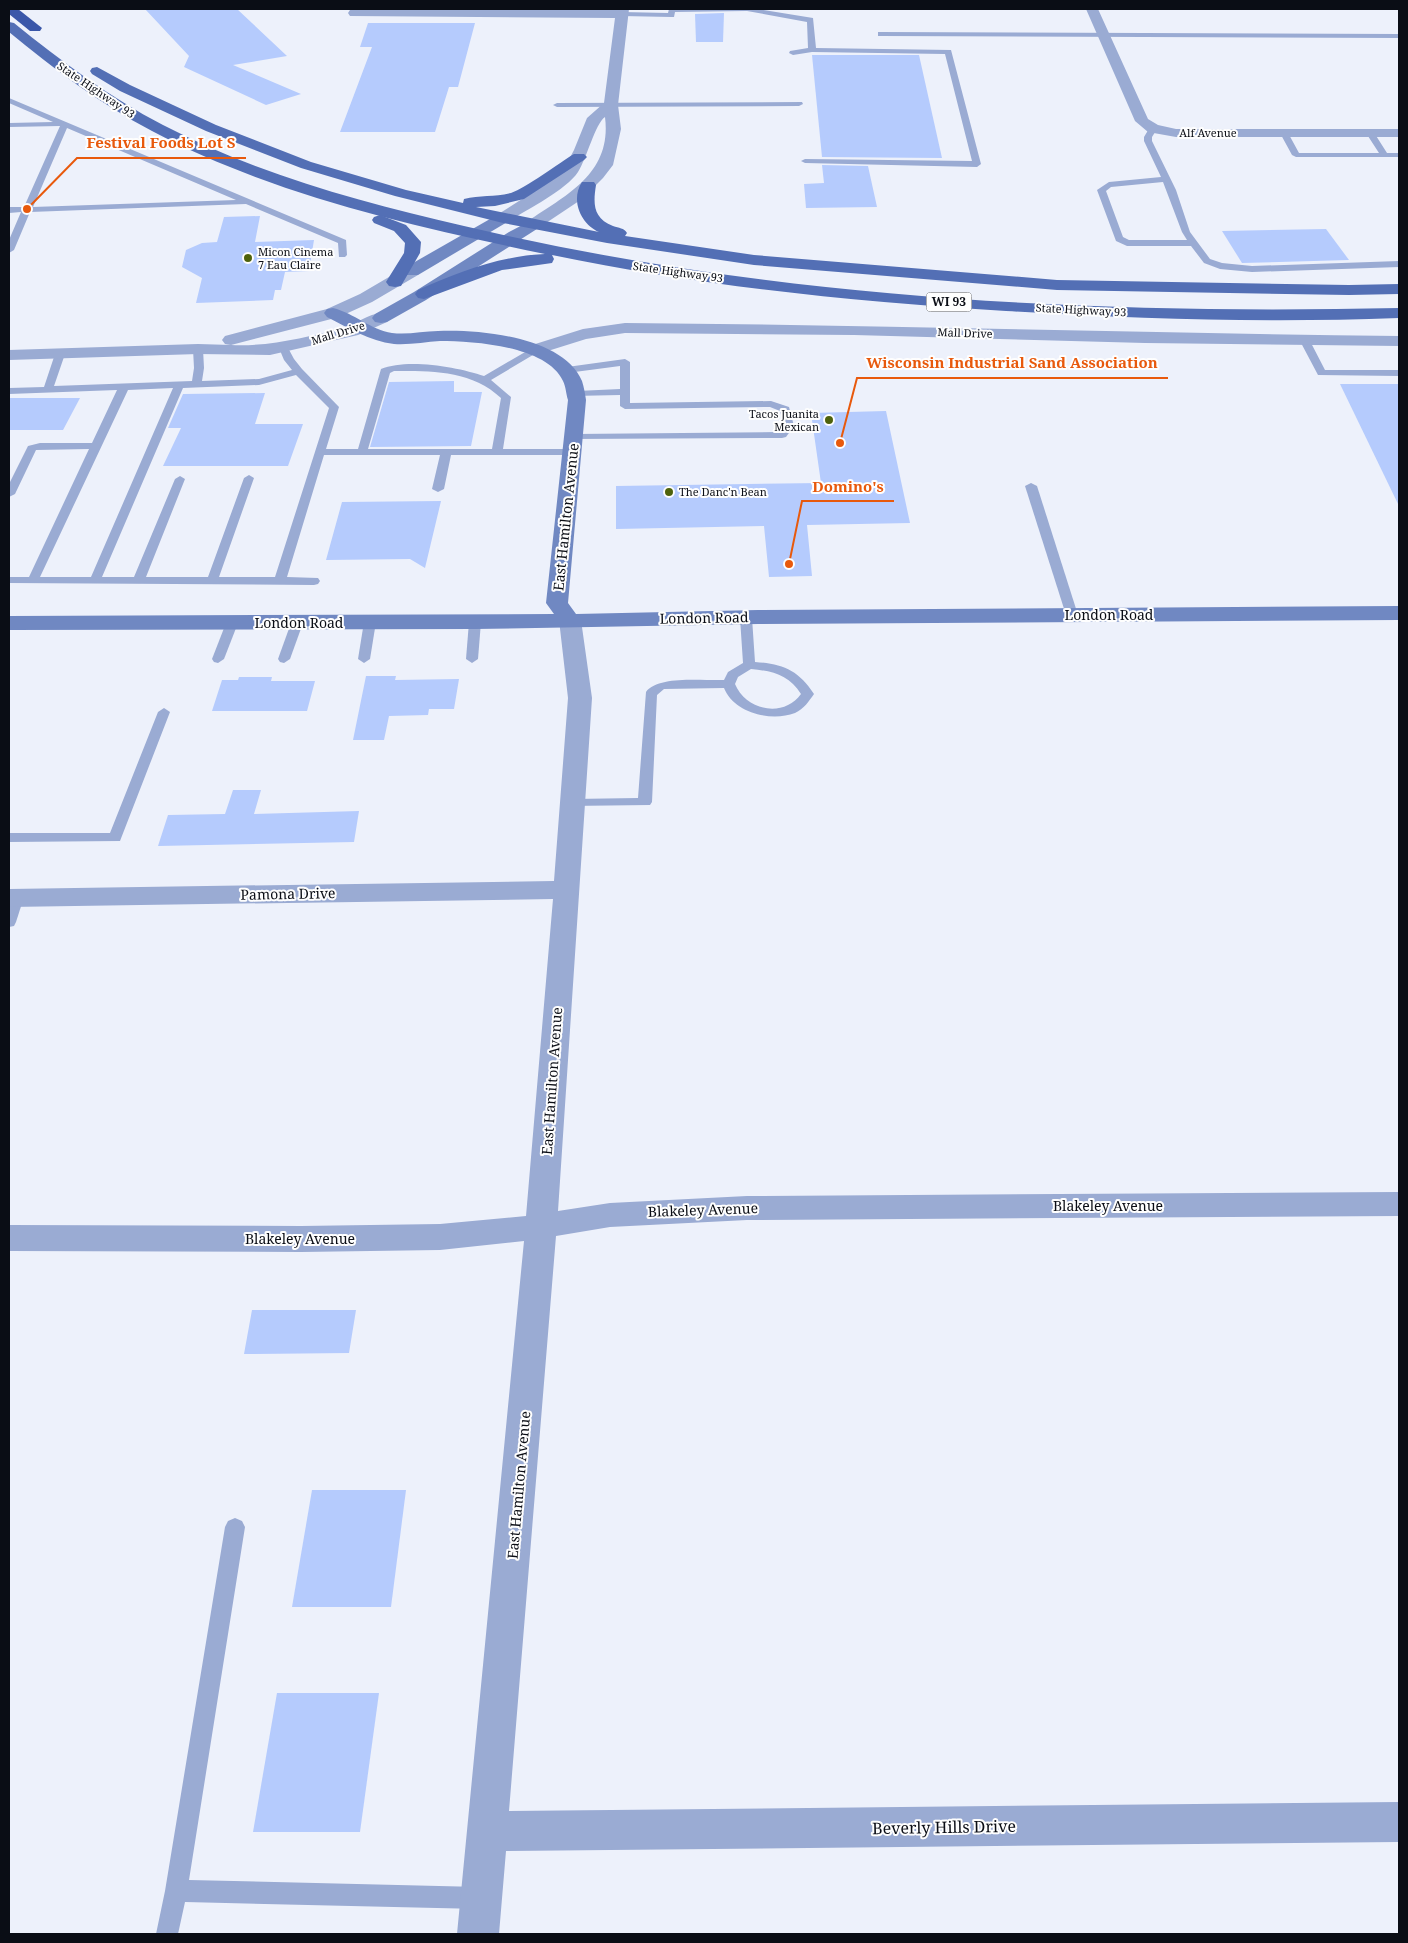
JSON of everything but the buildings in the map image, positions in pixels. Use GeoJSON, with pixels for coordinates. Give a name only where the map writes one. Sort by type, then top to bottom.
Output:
{"type":"FeatureCollection","features":[{"type":"Feature","properties":{"kind":"highway"},"geometry":{"type":"LineString","coordinates":[[10,9],[35,28]]}},
{"type":"Feature","properties":{"kind":"highway"},"geometry":{"type":"LineString","coordinates":[[26,9],[35,28]]}},
{"type":"Feature","properties":{"kind":"main road","name":"State Highway 93"},"geometry":{"type":"LineString","coordinates":[[9,26],[68,73],[132,115],[229,161],[276,180],[321,194],[504,242],[662,271],[878,298],[1093,311],[1281,315],[1399,313]]}},
{"type":"Feature","properties":{"kind":"main road"},"geometry":{"type":"LineString","coordinates":[[35,28],[48,38]]}},
{"type":"Feature","properties":{"kind":"main road","name":"State Highway 93"},"geometry":{"type":"LineString","coordinates":[[85,63],[125,88],[211,128],[306,165],[401,193],[503,218],[678,250],[782,262],[1057,285],[1349,290],[1399,289]]}},
{"type":"Feature","properties":{"kind":"main road"},"geometry":{"type":"LineString","coordinates":[[401,193],[464,202],[508,199],[518,196],[579,157]]}},
{"type":"Feature","properties":{"kind":"main road"},"geometry":{"type":"LineString","coordinates":[[588,185],[584,206],[586,212],[595,222],[612,231],[678,250]]}},
{"type":"Feature","properties":{"kind":"main road"},"geometry":{"type":"LineString","coordinates":[[321,194],[400,228],[409,235],[413,242],[412,253],[394,282]]}},
{"type":"Feature","properties":{"kind":"main road"},"geometry":{"type":"LineString","coordinates":[[424,294],[478,270],[502,263],[544,259],[613,262]]}},
{"type":"Feature","properties":{"kind":"main road"},"geometry":{"type":"LineString","coordinates":[[1281,315],[1399,306]]}},
{"type":"Feature","properties":{"kind":"street"},"geometry":{"type":"LineString","coordinates":[[1092,9],[1142,121],[1153,129]]}},
{"type":"Feature","properties":{"kind":"street"},"geometry":{"type":"LineString","coordinates":[[355,13],[623,11],[611,105],[614,129],[610,152],[605,164],[588,185],[576,196],[424,294],[380,318]]}},
{"type":"Feature","properties":{"kind":"street"},"geometry":{"type":"LineString","coordinates":[[333,313],[366,298],[394,282],[503,218],[561,181],[571,171],[579,157],[594,118],[611,105]]}},
{"type":"Feature","properties":{"kind":"street","name":"Alf Avenue"},"geometry":{"type":"LineString","coordinates":[[1153,129],[1176,133],[1399,133]]}},
{"type":"Feature","properties":{"kind":"street"},"geometry":{"type":"LineString","coordinates":[[333,313],[381,336],[394,338],[438,336],[481,338],[535,350],[549,356],[567,370]]}},
{"type":"Feature","properties":{"kind":"street","name":"Mall Drive"},"geometry":{"type":"LineString","coordinates":[[198,349],[333,313],[380,318]]}},
{"type":"Feature","properties":{"kind":"street"},"geometry":{"type":"LineString","coordinates":[[380,318],[438,336]]}},
{"type":"Feature","properties":{"kind":"street","name":"Mall Drive"},"geometry":{"type":"LineString","coordinates":[[9,355],[198,349],[252,352],[284,348],[331,337],[362,327],[380,318]]}},
{"type":"Feature","properties":{"kind":"street","name":"Mall Drive"},"geometry":{"type":"LineString","coordinates":[[535,350],[583,334],[624,328],[854,330],[1305,341],[1399,341]]}},
{"type":"Feature","properties":{"kind":"street","name":"East Hamilton Avenue"},"geometry":{"type":"LineString","coordinates":[[478,1934],[541,1226],[580,698],[570,620],[557,603],[577,394],[573,380],[567,370]]}},
{"type":"Feature","properties":{"kind":"street","name":"London Road"},"geometry":{"type":"LineString","coordinates":[[9,623],[475,622],[1399,613]]}},
{"type":"Feature","properties":{"kind":"street","name":"Pamona Drive"},"geometry":{"type":"LineString","coordinates":[[13,898],[566,890]]}},
{"type":"Feature","properties":{"kind":"street","name":"Blakeley Avenue"},"geometry":{"type":"LineString","coordinates":[[9,1238],[301,1239],[440,1237],[503,1232],[610,1214],[747,1208],[1399,1204]]}},
{"type":"Feature","properties":{"kind":"street","name":"Beverly Hills Drive"},"geometry":{"type":"LineString","coordinates":[[488,1831],[1399,1822]]}},
{"type":"Feature","properties":{"kind":"lane"},"geometry":{"type":"LineString","coordinates":[[623,11],[671,15],[672,10],[747,10],[810,20],[812,50]]}},
{"type":"Feature","properties":{"kind":"lane"},"geometry":{"type":"LineString","coordinates":[[881,34],[1399,36]]}},
{"type":"Feature","properties":{"kind":"lane"},"geometry":{"type":"LineString","coordinates":[[793,53],[812,50],[948,52],[977,164],[805,161]]}},
{"type":"Feature","properties":{"kind":"lane"},"geometry":{"type":"LineString","coordinates":[[9,100],[343,242],[342,255]]}},
{"type":"Feature","properties":{"kind":"lane"},"geometry":{"type":"LineString","coordinates":[[557,105],[799,104]]}},
{"type":"Feature","properties":{"kind":"lane"},"geometry":{"type":"LineString","coordinates":[[9,125],[65,124]]}},
{"type":"Feature","properties":{"kind":"lane"},"geometry":{"type":"LineString","coordinates":[[9,250],[65,124]]}},
{"type":"Feature","properties":{"kind":"lane"},"geometry":{"type":"LineString","coordinates":[[1153,129],[1148,137],[1148,142],[1172,190],[1186,232],[1207,261],[1220,266],[1252,269],[1399,264]]}},
{"type":"Feature","properties":{"kind":"lane"},"geometry":{"type":"LineString","coordinates":[[1284,133],[1296,155],[1399,155]]}},
{"type":"Feature","properties":{"kind":"lane"},"geometry":{"type":"LineString","coordinates":[[1370,133],[1385,155]]}},
{"type":"Feature","properties":{"kind":"lane"},"geometry":{"type":"LineString","coordinates":[[1166,178],[1109,185],[1101,190],[1116,233],[1119,239],[1127,243],[1194,243]]}},
{"type":"Feature","properties":{"kind":"lane"},"geometry":{"type":"LineString","coordinates":[[9,210],[248,202]]}},
{"type":"Feature","properties":{"kind":"lane"},"geometry":{"type":"LineString","coordinates":[[1305,341],[1322,374],[1399,373]]}},
{"type":"Feature","properties":{"kind":"lane"},"geometry":{"type":"LineString","coordinates":[[280,581],[334,407],[289,360],[284,348]]}},
{"type":"Feature","properties":{"kind":"lane"},"geometry":{"type":"LineString","coordinates":[[196,384],[199,368],[198,349]]}},
{"type":"Feature","properties":{"kind":"lane"},"geometry":{"type":"LineString","coordinates":[[485,380],[535,350]]}},
{"type":"Feature","properties":{"kind":"lane"},"geometry":{"type":"LineString","coordinates":[[48,390],[60,354]]}},
{"type":"Feature","properties":{"kind":"lane"},"geometry":{"type":"LineString","coordinates":[[320,452],[496,452],[573,444],[782,436],[789,426],[785,410],[771,404],[624,406],[624,362],[567,370]]}},
{"type":"Feature","properties":{"kind":"lane"},"geometry":{"type":"LineString","coordinates":[[362,452],[385,371],[392,368],[440,368],[485,380],[498,388],[506,397],[496,452]]}},
{"type":"Feature","properties":{"kind":"lane"},"geometry":{"type":"LineString","coordinates":[[9,391],[259,382],[298,370]]}},
{"type":"Feature","properties":{"kind":"lane"},"geometry":{"type":"LineString","coordinates":[[95,580],[180,385]]}},
{"type":"Feature","properties":{"kind":"lane"},"geometry":{"type":"LineString","coordinates":[[33,580],[124,387]]}},
{"type":"Feature","properties":{"kind":"lane"},"geometry":{"type":"LineString","coordinates":[[577,394],[624,392]]}},
{"type":"Feature","properties":{"kind":"lane"},"geometry":{"type":"LineString","coordinates":[[9,494],[32,448],[40,446],[96,446]]}},
{"type":"Feature","properties":{"kind":"lane"},"geometry":{"type":"LineString","coordinates":[[438,489],[446,452]]}},
{"type":"Feature","properties":{"kind":"lane"},"geometry":{"type":"LineString","coordinates":[[212,581],[249,478]]}},
{"type":"Feature","properties":{"kind":"lane"},"geometry":{"type":"LineString","coordinates":[[139,580],[180,479]]}},
{"type":"Feature","properties":{"kind":"lane"},"geometry":{"type":"LineString","coordinates":[[1031,486],[1072,615]]}},
{"type":"Feature","properties":{"kind":"lane"},"geometry":{"type":"LineString","coordinates":[[9,580],[314,581]]}},
{"type":"Feature","properties":{"kind":"lane"},"geometry":{"type":"LineString","coordinates":[[746,618],[748,665]]}},
{"type":"Feature","properties":{"kind":"lane"},"geometry":{"type":"LineString","coordinates":[[364,659],[370,622]]}},
{"type":"Feature","properties":{"kind":"lane"},"geometry":{"type":"LineString","coordinates":[[472,659],[475,622]]}},
{"type":"Feature","properties":{"kind":"lane"},"geometry":{"type":"LineString","coordinates":[[218,658],[232,623]]}},
{"type":"Feature","properties":{"kind":"lane"},"geometry":{"type":"LineString","coordinates":[[284,659],[297,623]]}},
{"type":"Feature","properties":{"kind":"lane"},"geometry":{"type":"LineString","coordinates":[[748,665],[771,667],[790,674],[801,682],[808,694],[798,706],[787,712],[766,712],[746,706],[734,696],[729,684],[732,675],[748,665]]}},
{"type":"Feature","properties":{"kind":"lane"},"geometry":{"type":"LineString","coordinates":[[573,803],[645,802],[651,695],[654,690],[658,686],[667,685],[729,684]]}},
{"type":"Feature","properties":{"kind":"lane"},"geometry":{"type":"LineString","coordinates":[[9,838],[115,838],[164,712]]}},
{"type":"Feature","properties":{"kind":"lane"},"geometry":{"type":"LineString","coordinates":[[9,922],[13,898]]}},
{"type":"Feature","properties":{"kind":"lane"},"geometry":{"type":"LineString","coordinates":[[167,1934],[176,1891],[236,1527]]}},
{"type":"Feature","properties":{"kind":"lane"},"geometry":{"type":"LineString","coordinates":[[176,1891],[481,1898]]}},
{"type":"Feature","properties":{"kind":"place","name":"Festival Foods Lot S"},"geometry":{"type":"Point","coordinates":[27,209]}},
{"type":"Feature","properties":{"kind":"place","name":"Micon Cinema 7 Eau Claire"},"geometry":{"type":"Point","coordinates":[248,258]}},
{"type":"Feature","properties":{"kind":"place","name":"Tacos Juanita Mexican"},"geometry":{"type":"Point","coordinates":[829,420]}},
{"type":"Feature","properties":{"kind":"place","name":"Wisconsin Industrial Sand Association"},"geometry":{"type":"Point","coordinates":[840,443]}},
{"type":"Feature","properties":{"kind":"place","name":"The Danc'n Bean"},"geometry":{"type":"Point","coordinates":[669,492]}},
{"type":"Feature","properties":{"kind":"place","name":"Domino's"},"geometry":{"type":"Point","coordinates":[789,564]}}]}
